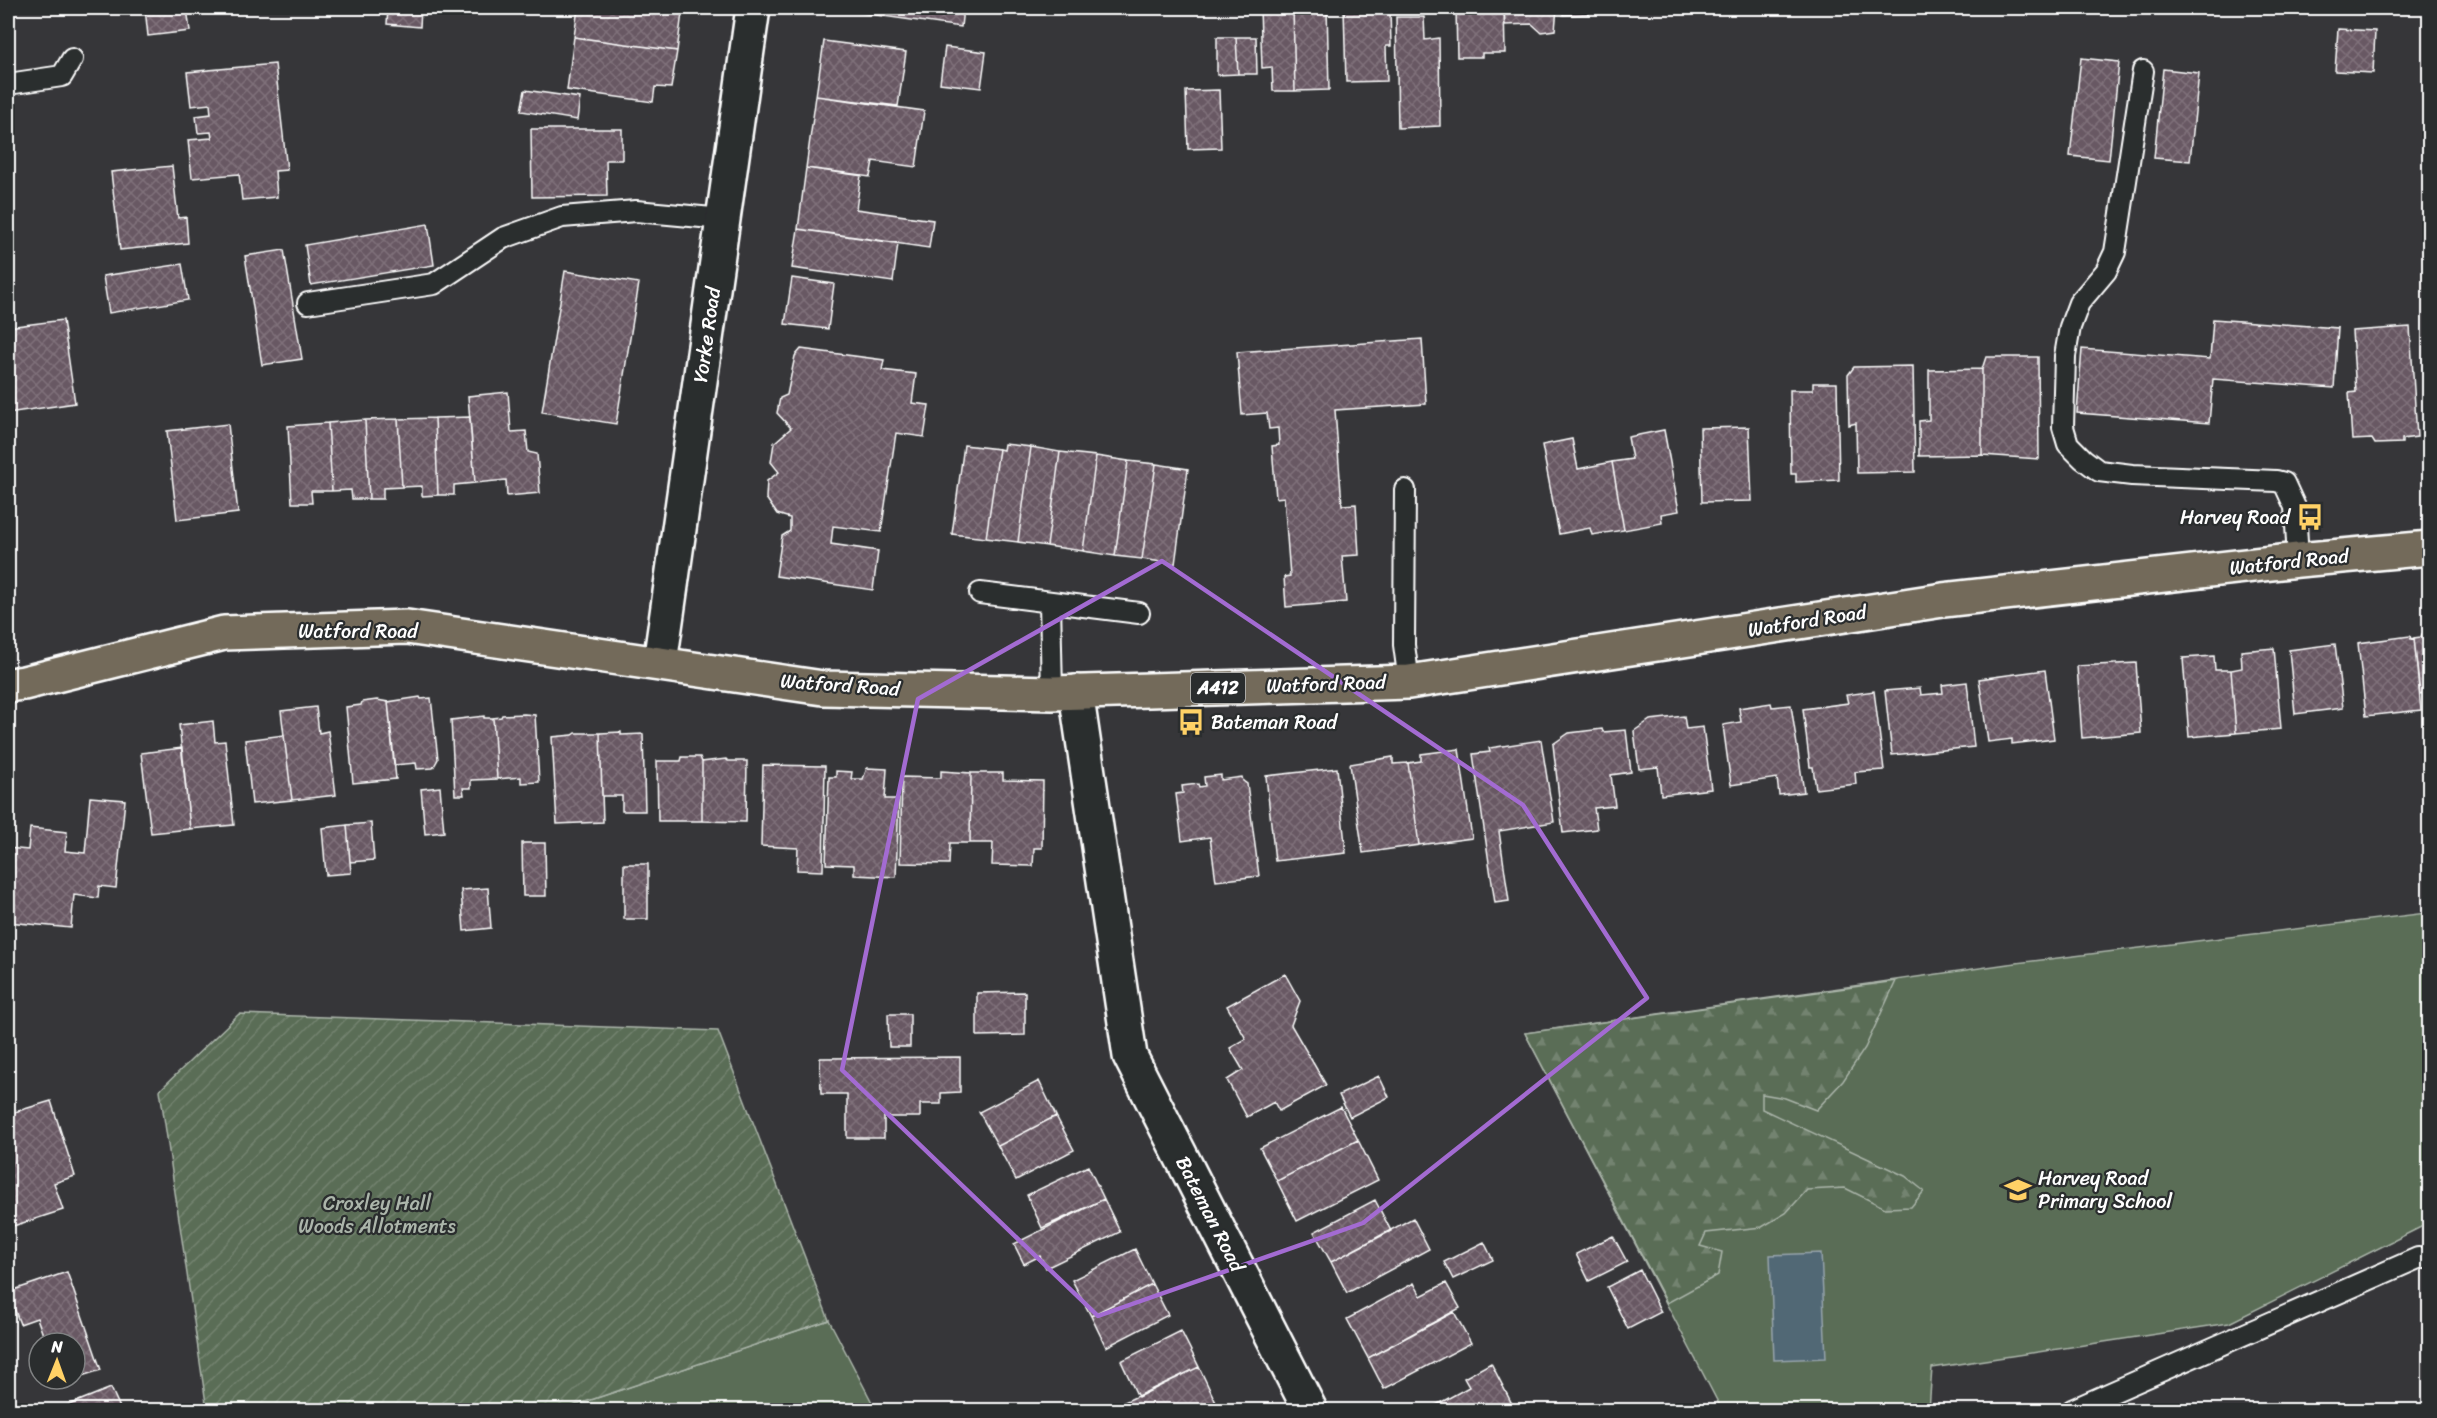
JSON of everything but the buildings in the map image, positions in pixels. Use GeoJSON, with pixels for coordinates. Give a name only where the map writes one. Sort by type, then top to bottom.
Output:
{"type":"FeatureCollection","features":[{"type":"Feature","properties":{"kind":"main road","name":"Watford Road"},"geometry":{"type":"LineString","coordinates":[[8,685],[24,683],[224,633],[407,627],[823,688],[1064,692],[1409,682],[1943,600],[2298,560],[2430,548]]}},
{"type":"Feature","properties":{"kind":"street","name":"Yorke Road"},"geometry":{"type":"LineString","coordinates":[[660,663],[753,8]]}},
{"type":"Feature","properties":{"kind":"street","name":"Bateman Road"},"geometry":{"type":"LineString","coordinates":[[1064,692],[1130,1056],[1310,1410]]}},
{"type":"Feature","properties":{"kind":"lane"},"geometry":{"type":"LineString","coordinates":[[8,84],[62,76],[72,58]]}},
{"type":"Feature","properties":{"kind":"lane"},"geometry":{"type":"LineString","coordinates":[[2143,71],[2115,252],[2106,271],[2079,303],[2070,327],[2065,356],[2063,427],[2068,444],[2099,471],[2132,475],[2284,483],[2295,507],[2298,560]]}},
{"type":"Feature","properties":{"kind":"lane"},"geometry":{"type":"LineString","coordinates":[[308,303],[434,284],[503,238],[561,217],[636,211],[723,219]]}},
{"type":"Feature","properties":{"kind":"lane"},"geometry":{"type":"LineString","coordinates":[[1405,490],[1404,645],[1409,682]]}},
{"type":"Feature","properties":{"kind":"lane"},"geometry":{"type":"LineString","coordinates":[[980,593],[1138,613]]}},
{"type":"Feature","properties":{"kind":"lane"},"geometry":{"type":"LineString","coordinates":[[1050,602],[1064,692]]}},
{"type":"Feature","properties":{"kind":"lane"},"geometry":{"type":"LineString","coordinates":[[2072,1410],[2418,1258],[2430,1258]]}},
{"type":"Feature","properties":{"kind":"highlighted area"},"geometry":{"type":"Polygon","coordinates":[[[1162,561],[1523,805],[1647,998],[1363,1223],[1098,1316],[842,1070],[918,699],[1162,561]]]}},
{"type":"Feature","properties":{"kind":"green space","name":"Harvey Road Primary School"},"geometry":{"type":"Polygon","coordinates":[[[2426,913],[2429,1223],[2229,1323],[1932,1368],[1929,1410],[1722,1410],[1525,1033],[2008,964],[2426,913]]]}},
{"type":"Feature","properties":{"kind":"green space"},"geometry":{"type":"Polygon","coordinates":[[[1896,981],[1865,1048],[1843,1081],[1816,1110],[1785,1098],[1762,1094],[1762,1109],[1905,1176],[1924,1191],[1911,1207],[1885,1208],[1845,1188],[1807,1190],[1786,1213],[1762,1227],[1706,1233],[1700,1246],[1722,1252],[1718,1275],[1667,1303],[1525,1033],[1896,981]]]}},
{"type":"Feature","properties":{"kind":"green space","name":"Croxley Hall Woods Allotments"},"geometry":{"type":"Polygon","coordinates":[[[239,1014],[718,1031],[829,1320],[561,1410],[207,1410],[160,1090],[239,1014]]]}},
{"type":"Feature","properties":{"kind":"green space"},"geometry":{"type":"Polygon","coordinates":[[[829,1320],[876,1410],[561,1410],[829,1320]]]}},
{"type":"Feature","properties":{"kind":"water"},"geometry":{"type":"Polygon","coordinates":[[[1821,1253],[1826,1358],[1774,1360],[1770,1255],[1821,1253]]]}},
{"type":"Feature","properties":{"kind":"place","name":"Harvey Road"},"geometry":{"type":"Point","coordinates":[2310,517]}},
{"type":"Feature","properties":{"kind":"place","name":"Bateman Road"},"geometry":{"type":"Point","coordinates":[1191,722]}},
{"type":"Feature","properties":{"kind":"place","name":"Harvey Road Primary School"},"geometry":{"type":"Point","coordinates":[2018,1190]}}]}
